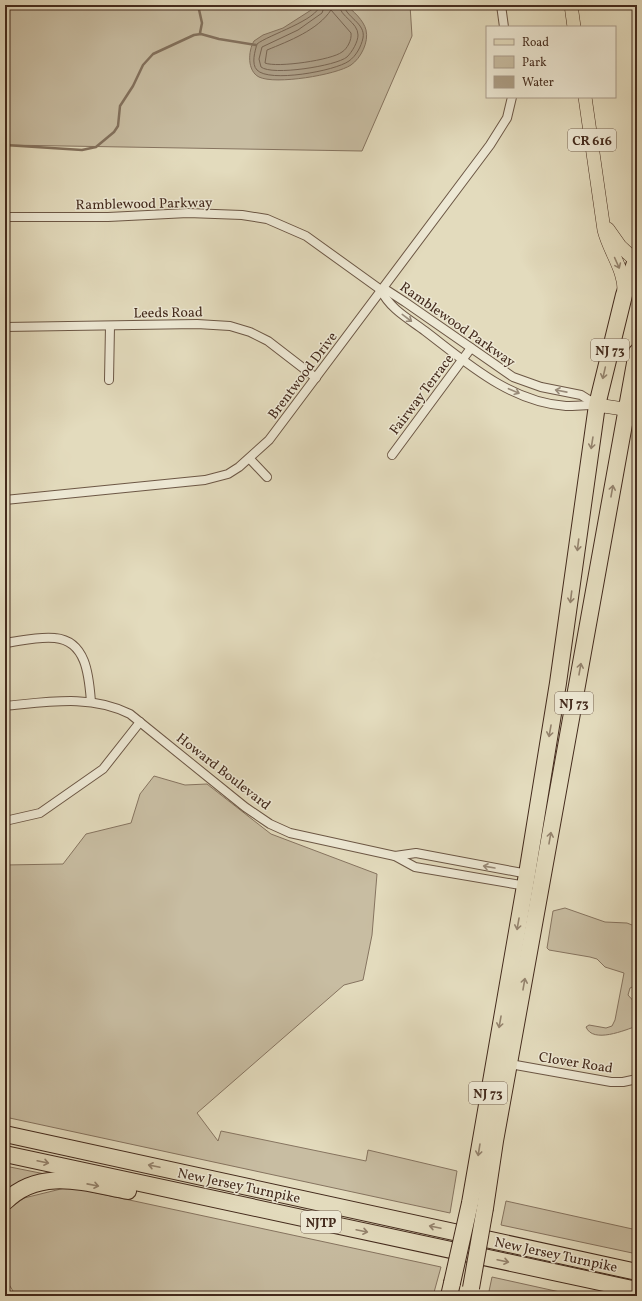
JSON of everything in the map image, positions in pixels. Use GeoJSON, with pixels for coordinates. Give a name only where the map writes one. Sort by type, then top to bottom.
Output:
{"type":"FeatureCollection","features":[{"type":"Feature","properties":{"kind":"highway","name":"NJ 73"},"geometry":{"type":"LineString","coordinates":[[459,1291],[462,1245],[526,880],[571,600],[597,405],[624,295],[637,260]]}},
{"type":"Feature","properties":{"kind":"highway","name":"NJ 73"},"geometry":{"type":"LineString","coordinates":[[459,1291],[486,1208],[542,883],[632,410],[637,352]]}},
{"type":"Feature","properties":{"kind":"highway"},"geometry":{"type":"LineString","coordinates":[[5,1129],[24,1138]]}},
{"type":"Feature","properties":{"kind":"highway","name":"New Jersey Turnpike"},"geometry":{"type":"LineString","coordinates":[[5,1134],[637,1272]]}},
{"type":"Feature","properties":{"kind":"highway","name":"New Jersey Turnpike"},"geometry":{"type":"LineString","coordinates":[[5,1154],[637,1290]]}},
{"type":"Feature","properties":{"kind":"highway"},"geometry":{"type":"LineString","coordinates":[[5,1202],[15,1193],[29,1185],[44,1181],[61,1180],[204,1205],[265,1210]]}},
{"type":"Feature","properties":{"kind":"main road"},"geometry":{"type":"LineString","coordinates":[[571,5],[574,26]]}},
{"type":"Feature","properties":{"kind":"main road","name":"CR 616"},"geometry":{"type":"LineString","coordinates":[[585,98],[608,244],[623,278],[624,295]]}},
{"type":"Feature","properties":{"kind":"main road","name":"CR 616"},"geometry":{"type":"LineString","coordinates":[[602,213],[615,240],[637,260]]}},
{"type":"Feature","properties":{"kind":"main road"},"geometry":{"type":"LineString","coordinates":[[597,405],[632,410]]}},
{"type":"Feature","properties":{"kind":"street"},"geometry":{"type":"LineString","coordinates":[[501,5],[504,26]]}},
{"type":"Feature","properties":{"kind":"street","name":"Brentwood Drive"},"geometry":{"type":"LineString","coordinates":[[5,500],[205,480],[228,474],[250,459],[269,440],[497,136],[507,118],[512,98]]}},
{"type":"Feature","properties":{"kind":"street","name":"Ramblewood Parkway"},"geometry":{"type":"LineString","coordinates":[[5,217],[108,217],[188,213],[242,215],[267,219],[306,236],[381,290],[388,291],[406,302],[512,377],[542,387],[581,395],[597,405]]}},
{"type":"Feature","properties":{"kind":"street","name":"Ramblewood Parkway"},"geometry":{"type":"LineString","coordinates":[[381,290],[386,300],[393,307],[462,360],[502,386],[529,397],[566,406],[597,405]]}},
{"type":"Feature","properties":{"kind":"street","name":"Leeds Road"},"geometry":{"type":"LineString","coordinates":[[5,327],[208,324],[230,326],[250,332],[268,341],[316,378]]}},
{"type":"Feature","properties":{"kind":"street"},"geometry":{"type":"LineString","coordinates":[[109,380],[110,326]]}},
{"type":"Feature","properties":{"kind":"street","name":"Fairway Terrace"},"geometry":{"type":"LineString","coordinates":[[392,455],[471,348]]}},
{"type":"Feature","properties":{"kind":"street"},"geometry":{"type":"LineString","coordinates":[[250,459],[267,478]]}},
{"type":"Feature","properties":{"kind":"street"},"geometry":{"type":"LineString","coordinates":[[5,642],[54,638],[67,641],[78,650],[85,663],[89,676],[91,702]]}},
{"type":"Feature","properties":{"kind":"street","name":"Howard Boulevard"},"geometry":{"type":"LineString","coordinates":[[5,706],[69,700],[115,706],[130,714],[246,807],[270,824],[290,833],[395,856],[415,866],[542,883]]}},
{"type":"Feature","properties":{"kind":"street"},"geometry":{"type":"LineString","coordinates":[[5,821],[40,814],[103,769],[140,722]]}},
{"type":"Feature","properties":{"kind":"street","name":"Howard Boulevard"},"geometry":{"type":"LineString","coordinates":[[395,856],[416,853],[542,883]]}},
{"type":"Feature","properties":{"kind":"street","name":"Clover Road"},"geometry":{"type":"LineString","coordinates":[[510,1064],[612,1082],[623,1082],[637,1079]]}},
{"type":"Feature","properties":{"kind":"green space"},"geometry":{"type":"Polygon","coordinates":[[[5,5],[410,5],[412,36],[362,151],[5,145],[5,5]]]}},
{"type":"Feature","properties":{"kind":"green space"},"geometry":{"type":"Polygon","coordinates":[[[154,776],[185,785],[207,784],[271,834],[377,874],[372,935],[363,980],[344,985],[197,1113],[218,1141],[221,1131],[366,1161],[368,1150],[457,1171],[450,1213],[5,1117],[5,865],[63,864],[86,834],[131,823],[140,794],[154,776]]]}},
{"type":"Feature","properties":{"kind":"green space"},"geometry":{"type":"Polygon","coordinates":[[[565,908],[605,922],[627,923],[637,927],[637,985],[630,988],[628,995],[637,1005],[637,1026],[617,1033],[602,1035],[595,1035],[586,1027],[589,1025],[606,1028],[612,1026],[615,1020],[624,973],[605,967],[597,959],[549,950],[547,948],[553,911],[565,908]]]}},
{"type":"Feature","properties":{"kind":"green space"},"geometry":{"type":"Polygon","coordinates":[[[5,1166],[45,1174],[5,1192],[5,1166]]]}},
{"type":"Feature","properties":{"kind":"green space"},"geometry":{"type":"Polygon","coordinates":[[[69,1187],[441,1267],[433,1296],[16,1296],[5,1278],[5,1212],[24,1198],[69,1187]]]}},
{"type":"Feature","properties":{"kind":"green space"},"geometry":{"type":"Polygon","coordinates":[[[506,1201],[637,1230],[637,1254],[501,1225],[506,1201]]]}},
{"type":"Feature","properties":{"kind":"green space"},"geometry":{"type":"Polygon","coordinates":[[[492,1277],[578,1296],[488,1296],[492,1277]]]}},
{"type":"Feature","properties":{"kind":"water"},"geometry":{"type":"Polygon","coordinates":[[[319,5],[345,5],[361,19],[367,35],[361,54],[355,62],[343,69],[305,78],[278,80],[259,77],[255,74],[252,70],[250,60],[254,41],[263,35],[283,28],[319,5]]]}},
{"type":"Feature","properties":{"kind":"waterway"},"geometry":{"type":"LineString","coordinates":[[198,5],[202,23],[200,33]]}},
{"type":"Feature","properties":{"kind":"waterway"},"geometry":{"type":"LineString","coordinates":[[5,145],[82,150],[96,147],[114,132],[118,126],[120,106],[133,86],[143,65],[153,54],[194,35],[201,34],[219,39],[256,45]]}}]}
